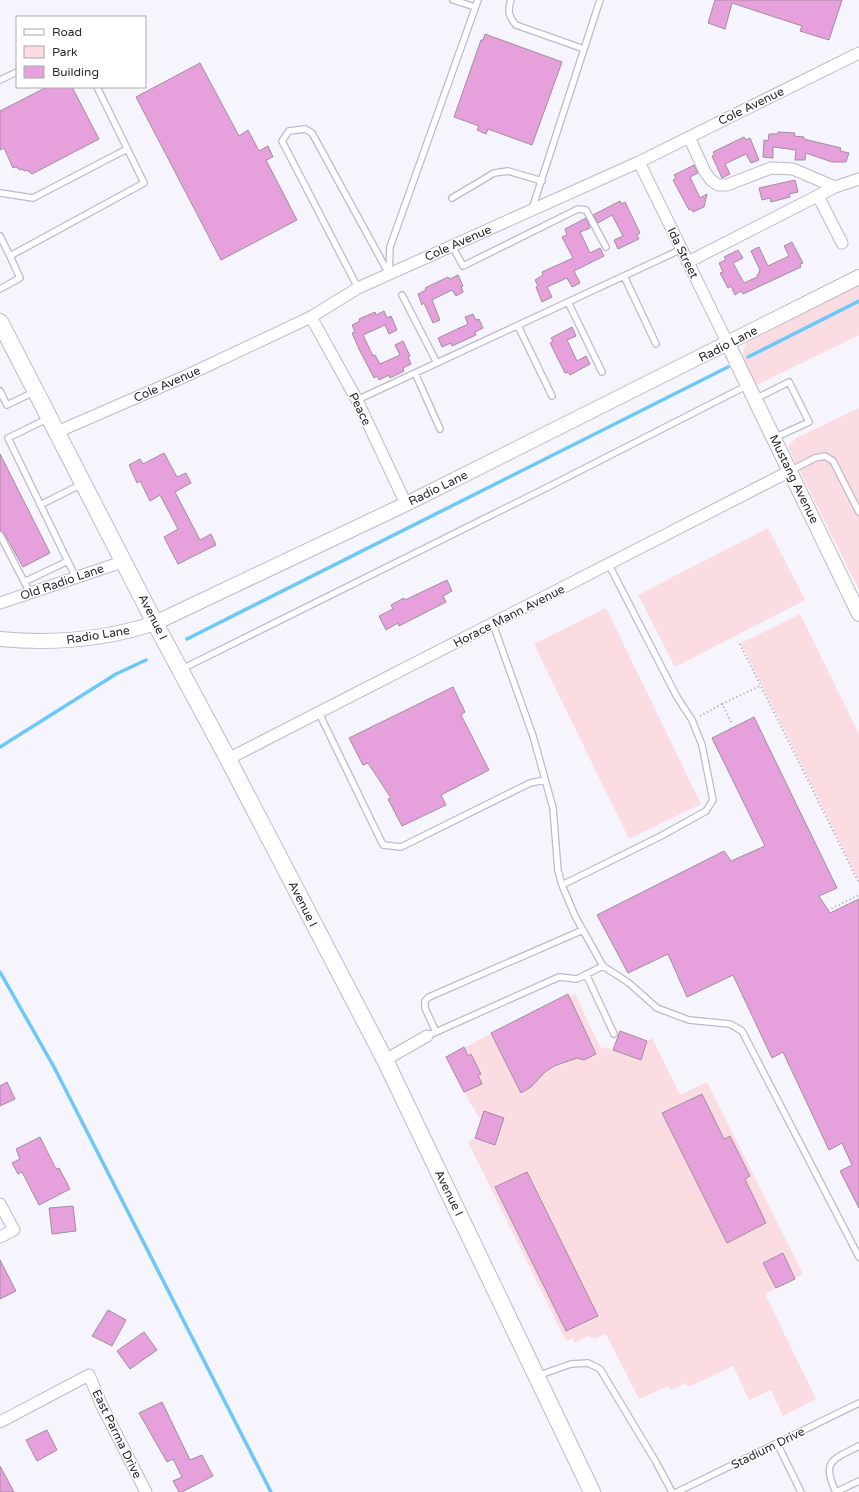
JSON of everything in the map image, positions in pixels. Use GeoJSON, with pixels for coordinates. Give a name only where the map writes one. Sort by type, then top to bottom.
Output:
{"type":"FeatureCollection","features":[{"type":"Feature","properties":{"kind":"main road","name":"Avenue I"},"geometry":{"type":"LineString","coordinates":[[0,322],[125,561],[155,623],[228,759],[385,1060],[592,1492]]}},
{"type":"Feature","properties":{"kind":"street","name":"Cole Avenue"},"geometry":{"type":"LineString","coordinates":[[53,425],[188,375],[311,317],[358,288],[639,162],[859,53]]}},
{"type":"Feature","properties":{"kind":"street"},"geometry":{"type":"LineString","coordinates":[[689,137],[705,172],[711,180],[718,185],[727,185],[771,168],[792,169],[835,187]]}},
{"type":"Feature","properties":{"kind":"street","name":"Ida Street"},"geometry":{"type":"LineString","coordinates":[[639,162],[728,344]]}},
{"type":"Feature","properties":{"kind":"street"},"geometry":{"type":"LineString","coordinates":[[688,262],[835,187],[859,179]]}},
{"type":"Feature","properties":{"kind":"street"},"geometry":{"type":"LineString","coordinates":[[818,196],[842,243]]}},
{"type":"Feature","properties":{"kind":"street","name":"Radio Lane"},"geometry":{"type":"LineString","coordinates":[[0,639],[31,642],[74,640],[115,634],[155,623],[406,504],[728,344],[859,277]]}},
{"type":"Feature","properties":{"kind":"street","name":"Peace"},"geometry":{"type":"LineString","coordinates":[[311,317],[357,400],[406,504]]}},
{"type":"Feature","properties":{"kind":"street","name":"Mustang Avenue"},"geometry":{"type":"LineString","coordinates":[[728,344],[859,614]]}},
{"type":"Feature","properties":{"kind":"street","name":"Horace Mann Avenue"},"geometry":{"type":"LineString","coordinates":[[228,759],[790,471]]}},
{"type":"Feature","properties":{"kind":"street","name":"Old Radio Lane"},"geometry":{"type":"LineString","coordinates":[[0,603],[125,561]]}},
{"type":"Feature","properties":{"kind":"street"},"geometry":{"type":"LineString","coordinates":[[385,1060],[431,1034]]}},
{"type":"Feature","properties":{"kind":"street"},"geometry":{"type":"LineString","coordinates":[[0,1204],[14,1230],[0,1237]]}},
{"type":"Feature","properties":{"kind":"street","name":"East Parma Drive"},"geometry":{"type":"LineString","coordinates":[[0,1422],[89,1375],[102,1406],[146,1492]]}},
{"type":"Feature","properties":{"kind":"lane"},"geometry":{"type":"LineString","coordinates":[[453,0],[475,7]]}},
{"type":"Feature","properties":{"kind":"lane"},"geometry":{"type":"LineString","coordinates":[[389,274],[390,247],[478,0]]}},
{"type":"Feature","properties":{"kind":"lane"},"geometry":{"type":"LineString","coordinates":[[511,0],[509,6],[509,17],[516,25],[584,49]]}},
{"type":"Feature","properties":{"kind":"lane"},"geometry":{"type":"LineString","coordinates":[[532,210],[600,0]]}},
{"type":"Feature","properties":{"kind":"lane"},"geometry":{"type":"LineString","coordinates":[[0,80],[16,72]]}},
{"type":"Feature","properties":{"kind":"lane"},"geometry":{"type":"LineString","coordinates":[[10,256],[144,183],[97,88]]}},
{"type":"Feature","properties":{"kind":"lane"},"geometry":{"type":"LineString","coordinates":[[358,288],[282,141],[290,131],[305,129],[312,134],[389,274]]}},
{"type":"Feature","properties":{"kind":"lane"},"geometry":{"type":"LineString","coordinates":[[0,193],[33,198],[127,149]]}},
{"type":"Feature","properties":{"kind":"lane"},"geometry":{"type":"LineString","coordinates":[[452,198],[494,173],[508,171],[542,181]]}},
{"type":"Feature","properties":{"kind":"lane"},"geometry":{"type":"LineString","coordinates":[[452,246],[463,266],[578,209],[583,208],[586,210],[606,247]]}},
{"type":"Feature","properties":{"kind":"lane"},"geometry":{"type":"LineString","coordinates":[[0,236],[20,278],[0,289]]}},
{"type":"Feature","properties":{"kind":"lane"},"geometry":{"type":"LineString","coordinates":[[357,400],[682,249]]}},
{"type":"Feature","properties":{"kind":"lane"},"geometry":{"type":"LineString","coordinates":[[624,276],[656,344]]}},
{"type":"Feature","properties":{"kind":"lane"},"geometry":{"type":"LineString","coordinates":[[402,294],[437,363]]}},
{"type":"Feature","properties":{"kind":"lane"},"geometry":{"type":"LineString","coordinates":[[568,302],[602,372]]}},
{"type":"Feature","properties":{"kind":"lane"},"geometry":{"type":"LineString","coordinates":[[518,326],[552,396]]}},
{"type":"Feature","properties":{"kind":"lane"},"geometry":{"type":"LineString","coordinates":[[415,373],[440,429]]}},
{"type":"Feature","properties":{"kind":"lane"},"geometry":{"type":"LineString","coordinates":[[755,399],[789,382],[809,422],[774,438]]}},
{"type":"Feature","properties":{"kind":"lane"},"geometry":{"type":"LineString","coordinates":[[180,670],[748,385]]}},
{"type":"Feature","properties":{"kind":"lane"},"geometry":{"type":"LineString","coordinates":[[0,390],[8,405],[35,391]]}},
{"type":"Feature","properties":{"kind":"lane"},"geometry":{"type":"LineString","coordinates":[[53,425],[8,438],[76,578]]}},
{"type":"Feature","properties":{"kind":"lane"},"geometry":{"type":"LineString","coordinates":[[790,471],[815,458],[825,456],[833,461],[859,512]]}},
{"type":"Feature","properties":{"kind":"lane"},"geometry":{"type":"LineString","coordinates":[[40,505],[84,484]]}},
{"type":"Feature","properties":{"kind":"lane"},"geometry":{"type":"LineString","coordinates":[[0,535],[30,593]]}},
{"type":"Feature","properties":{"kind":"lane"},"geometry":{"type":"LineString","coordinates":[[24,582],[68,561]]}},
{"type":"Feature","properties":{"kind":"lane"},"geometry":{"type":"LineString","coordinates":[[562,885],[662,836],[706,811],[713,800],[702,745],[692,720],[676,697],[609,565]]}},
{"type":"Feature","properties":{"kind":"lane"},"geometry":{"type":"LineString","coordinates":[[493,624],[533,736],[553,808],[558,871],[574,916],[603,966],[629,983],[657,1008],[689,1020],[730,1024],[742,1031],[859,1257]]}},
{"type":"Feature","properties":{"kind":"lane"},"geometry":{"type":"LineString","coordinates":[[319,713],[383,845],[401,848],[530,783],[545,780]]}},
{"type":"Feature","properties":{"kind":"lane"},"geometry":{"type":"LineString","coordinates":[[583,930],[429,997],[425,1001],[425,1008],[431,1034],[559,977],[577,979],[603,966]]}},
{"type":"Feature","properties":{"kind":"lane"},"geometry":{"type":"LineString","coordinates":[[586,974],[614,1034]]}},
{"type":"Feature","properties":{"kind":"lane"},"geometry":{"type":"LineString","coordinates":[[537,1376],[571,1364],[588,1362],[600,1369],[656,1462],[672,1492]]}},
{"type":"Feature","properties":{"kind":"lane","name":"Stadium Drive"},"geometry":{"type":"LineString","coordinates":[[677,1492],[859,1403]]}},
{"type":"Feature","properties":{"kind":"lane"},"geometry":{"type":"LineString","coordinates":[[777,1443],[801,1492]]}},
{"type":"Feature","properties":{"kind":"lane"},"geometry":{"type":"LineString","coordinates":[[859,1446],[836,1458],[830,1465],[828,1472],[836,1492],[859,1481]]}},
{"type":"Feature","properties":{"kind":"path"},"geometry":{"type":"LineString","coordinates":[[740,644],[859,883]]}},
{"type":"Feature","properties":{"kind":"path"},"geometry":{"type":"LineString","coordinates":[[692,720],[761,686]]}},
{"type":"Feature","properties":{"kind":"path"},"geometry":{"type":"LineString","coordinates":[[722,704],[731,722]]}},
{"type":"Feature","properties":{"kind":"path"},"geometry":{"type":"LineString","coordinates":[[828,910],[859,895]]}},
{"type":"Feature","properties":{"kind":"green space"},"geometry":{"type":"Polygon","coordinates":[[[859,284],[859,335],[755,386],[743,357],[746,345],[750,338],[859,284]]]}},
{"type":"Feature","properties":{"kind":"green space"},"geometry":{"type":"Polygon","coordinates":[[[859,408],[859,590],[788,447],[796,438],[859,408]]]}},
{"type":"Feature","properties":{"kind":"green space"},"geometry":{"type":"Polygon","coordinates":[[[768,528],[805,600],[675,667],[638,595],[768,528]]]}},
{"type":"Feature","properties":{"kind":"green space"},"geometry":{"type":"Polygon","coordinates":[[[606,608],[701,804],[629,839],[534,644],[606,608]]]}},
{"type":"Feature","properties":{"kind":"green space"},"geometry":{"type":"Polygon","coordinates":[[[800,614],[859,734],[859,881],[741,643],[800,614]]]}},
{"type":"Feature","properties":{"kind":"green space"},"geometry":{"type":"Polygon","coordinates":[[[568,994],[570,997],[575,994],[601,1049],[606,1047],[613,1050],[620,1031],[647,1041],[652,1038],[680,1095],[707,1082],[803,1274],[765,1294],[816,1399],[783,1416],[771,1390],[749,1400],[733,1366],[689,1387],[686,1383],[671,1390],[669,1386],[639,1399],[606,1334],[595,1339],[588,1336],[575,1343],[573,1338],[566,1341],[468,1142],[475,1138],[481,1121],[446,1057],[568,994]]]}},
{"type":"Feature","properties":{"kind":"building"},"geometry":{"type":"Polygon","coordinates":[[[715,0],[842,0],[829,40],[800,31],[802,26],[732,3],[725,29],[708,23],[715,0]]]}},
{"type":"Feature","properties":{"kind":"building"},"geometry":{"type":"Polygon","coordinates":[[[485,34],[562,62],[532,145],[488,129],[486,134],[477,130],[479,126],[454,117],[481,40],[483,40],[485,34]]]}},
{"type":"Feature","properties":{"kind":"building"},"geometry":{"type":"Polygon","coordinates":[[[200,63],[239,136],[248,130],[259,151],[268,146],[273,157],[266,160],[297,220],[221,260],[136,97],[200,63]]]}},
{"type":"Feature","properties":{"kind":"building"},"geometry":{"type":"Polygon","coordinates":[[[45,88],[73,88],[99,139],[32,174],[27,170],[20,170],[16,167],[13,168],[4,148],[0,150],[0,111],[45,88]]]}},
{"type":"Feature","properties":{"kind":"building"},"geometry":{"type":"Polygon","coordinates":[[[778,132],[795,133],[794,136],[804,137],[804,139],[841,148],[840,151],[849,153],[846,162],[832,162],[806,153],[805,160],[795,160],[796,150],[773,147],[773,158],[763,157],[764,140],[768,141],[769,134],[778,134],[778,132]]]}},
{"type":"Feature","properties":{"kind":"building"},"geometry":{"type":"Polygon","coordinates":[[[744,137],[746,140],[750,138],[759,160],[751,163],[746,154],[725,164],[730,174],[722,178],[712,156],[715,155],[713,152],[744,137]]]}},
{"type":"Feature","properties":{"kind":"building"},"geometry":{"type":"Polygon","coordinates":[[[694,165],[698,173],[690,177],[700,198],[707,194],[704,207],[693,212],[691,209],[689,210],[673,180],[676,178],[674,175],[694,165]]]}},
{"type":"Feature","properties":{"kind":"building"},"geometry":{"type":"Polygon","coordinates":[[[795,180],[798,192],[789,194],[790,197],[771,202],[770,198],[762,200],[759,188],[795,180]]]}},
{"type":"Feature","properties":{"kind":"building"},"geometry":{"type":"Polygon","coordinates":[[[620,201],[621,204],[625,202],[640,233],[637,235],[639,239],[618,249],[614,240],[623,236],[612,215],[598,223],[593,215],[620,201]]]}},
{"type":"Feature","properties":{"kind":"building"},"geometry":{"type":"Polygon","coordinates":[[[586,218],[590,228],[580,232],[590,253],[600,248],[604,256],[574,271],[580,283],[572,287],[567,278],[547,287],[552,297],[542,302],[535,280],[543,275],[542,272],[573,258],[562,237],[567,235],[565,229],[586,218]]]}},
{"type":"Feature","properties":{"kind":"building"},"geometry":{"type":"Polygon","coordinates":[[[792,242],[803,263],[800,264],[801,267],[743,294],[741,291],[735,295],[731,286],[728,288],[720,273],[723,272],[719,263],[726,260],[724,257],[738,250],[743,258],[733,263],[744,283],[757,277],[760,270],[751,251],[759,247],[768,266],[789,256],[784,246],[792,242]]]}},
{"type":"Feature","properties":{"kind":"building"},"geometry":{"type":"Polygon","coordinates":[[[458,275],[463,286],[461,286],[463,292],[456,296],[452,290],[432,300],[440,320],[433,323],[424,303],[422,305],[418,294],[426,290],[425,288],[448,277],[450,279],[458,275]]]}},
{"type":"Feature","properties":{"kind":"building"},"geometry":{"type":"Polygon","coordinates":[[[384,311],[387,318],[391,316],[397,330],[389,334],[385,325],[363,335],[373,356],[375,355],[380,364],[400,355],[395,345],[403,341],[410,356],[408,357],[411,364],[403,368],[404,371],[390,378],[389,375],[379,380],[377,376],[374,378],[359,349],[352,333],[355,332],[352,325],[360,321],[359,319],[375,312],[376,315],[384,311]]]}},
{"type":"Feature","properties":{"kind":"building"},"geometry":{"type":"Polygon","coordinates":[[[473,314],[476,320],[479,319],[483,328],[475,332],[476,335],[452,346],[451,343],[442,347],[438,338],[468,324],[465,317],[473,314]]]}},
{"type":"Feature","properties":{"kind":"building"},"geometry":{"type":"Polygon","coordinates":[[[572,327],[576,336],[567,340],[577,361],[586,356],[590,364],[570,375],[568,372],[565,373],[550,343],[553,341],[551,338],[572,327]]]}},
{"type":"Feature","properties":{"kind":"building"},"geometry":{"type":"Polygon","coordinates":[[[164,453],[177,477],[186,473],[191,483],[175,492],[200,540],[211,534],[216,545],[178,564],[164,537],[178,529],[160,495],[150,501],[140,481],[137,483],[129,465],[140,459],[143,464],[164,453]]]}},
{"type":"Feature","properties":{"kind":"building"},"geometry":{"type":"Polygon","coordinates":[[[0,454],[50,553],[23,567],[4,533],[0,531],[0,454]]]}},
{"type":"Feature","properties":{"kind":"building"},"geometry":{"type":"Polygon","coordinates":[[[447,580],[452,591],[443,596],[446,602],[399,626],[398,623],[386,630],[379,616],[393,609],[391,605],[447,580]]]}},
{"type":"Feature","properties":{"kind":"building"},"geometry":{"type":"Polygon","coordinates":[[[453,687],[465,712],[461,715],[489,770],[441,795],[446,805],[402,826],[388,799],[391,798],[368,763],[363,765],[349,738],[453,687]]]}},
{"type":"Feature","properties":{"kind":"building"},"geometry":{"type":"Polygon","coordinates":[[[754,717],[837,888],[819,896],[830,913],[859,899],[859,1208],[840,1171],[852,1165],[842,1143],[829,1150],[783,1052],[772,1058],[733,975],[687,997],[668,954],[628,973],[597,915],[724,851],[731,861],[765,846],[712,738],[754,717]]]}},
{"type":"Feature","properties":{"kind":"building"},"geometry":{"type":"Polygon","coordinates":[[[568,994],[596,1054],[584,1060],[577,1058],[554,1066],[545,1072],[531,1087],[521,1093],[491,1033],[568,994]]]}},
{"type":"Feature","properties":{"kind":"building"},"geometry":{"type":"Polygon","coordinates":[[[620,1031],[647,1041],[641,1060],[613,1050],[620,1031]]]}},
{"type":"Feature","properties":{"kind":"building"},"geometry":{"type":"Polygon","coordinates":[[[464,1047],[468,1056],[471,1054],[481,1074],[478,1075],[482,1084],[464,1092],[446,1057],[464,1047]]]}},
{"type":"Feature","properties":{"kind":"building"},"geometry":{"type":"Polygon","coordinates":[[[7,1082],[15,1099],[0,1106],[0,1086],[7,1082]]]}},
{"type":"Feature","properties":{"kind":"building"},"geometry":{"type":"Polygon","coordinates":[[[702,1094],[724,1139],[730,1136],[750,1176],[745,1179],[766,1223],[727,1243],[662,1113],[702,1094]]]}},
{"type":"Feature","properties":{"kind":"building"},"geometry":{"type":"Polygon","coordinates":[[[484,1111],[504,1118],[495,1145],[475,1138],[484,1111]]]}},
{"type":"Feature","properties":{"kind":"building"},"geometry":{"type":"Polygon","coordinates":[[[40,1137],[56,1169],[59,1168],[70,1189],[39,1205],[22,1172],[18,1174],[12,1163],[20,1159],[16,1149],[40,1137]]]}},
{"type":"Feature","properties":{"kind":"building"},"geometry":{"type":"Polygon","coordinates":[[[527,1172],[598,1316],[566,1331],[495,1187],[527,1172]]]}},
{"type":"Feature","properties":{"kind":"building"},"geometry":{"type":"Polygon","coordinates":[[[73,1206],[76,1231],[52,1234],[49,1208],[73,1206]]]}},
{"type":"Feature","properties":{"kind":"building"},"geometry":{"type":"Polygon","coordinates":[[[783,1253],[795,1279],[776,1288],[763,1263],[783,1253]]]}},
{"type":"Feature","properties":{"kind":"building"},"geometry":{"type":"Polygon","coordinates":[[[0,1260],[16,1291],[0,1299],[0,1260]]]}},
{"type":"Feature","properties":{"kind":"building"},"geometry":{"type":"Polygon","coordinates":[[[108,1310],[126,1320],[112,1346],[92,1336],[108,1310]]]}},
{"type":"Feature","properties":{"kind":"building"},"geometry":{"type":"Polygon","coordinates":[[[144,1332],[157,1350],[130,1369],[117,1351],[144,1332]]]}},
{"type":"Feature","properties":{"kind":"building"},"geometry":{"type":"Polygon","coordinates":[[[162,1402],[190,1460],[202,1455],[213,1476],[182,1492],[179,1492],[173,1481],[182,1477],[173,1459],[167,1462],[139,1413],[162,1402]]]}},
{"type":"Feature","properties":{"kind":"building"},"geometry":{"type":"Polygon","coordinates":[[[47,1430],[57,1450],[37,1461],[26,1440],[47,1430]]]}},
{"type":"Feature","properties":{"kind":"building"},"geometry":{"type":"Polygon","coordinates":[[[0,1466],[14,1492],[0,1492],[0,1466]]]}},
{"type":"Feature","properties":{"kind":"waterway"},"geometry":{"type":"LineString","coordinates":[[748,357],[859,301]]}},
{"type":"Feature","properties":{"kind":"waterway"},"geometry":{"type":"LineString","coordinates":[[187,639],[728,367]]}},
{"type":"Feature","properties":{"kind":"waterway"},"geometry":{"type":"LineString","coordinates":[[0,747],[116,674],[146,660]]}},
{"type":"Feature","properties":{"kind":"waterway"},"geometry":{"type":"LineString","coordinates":[[0,972],[54,1067],[271,1492]]}}]}
